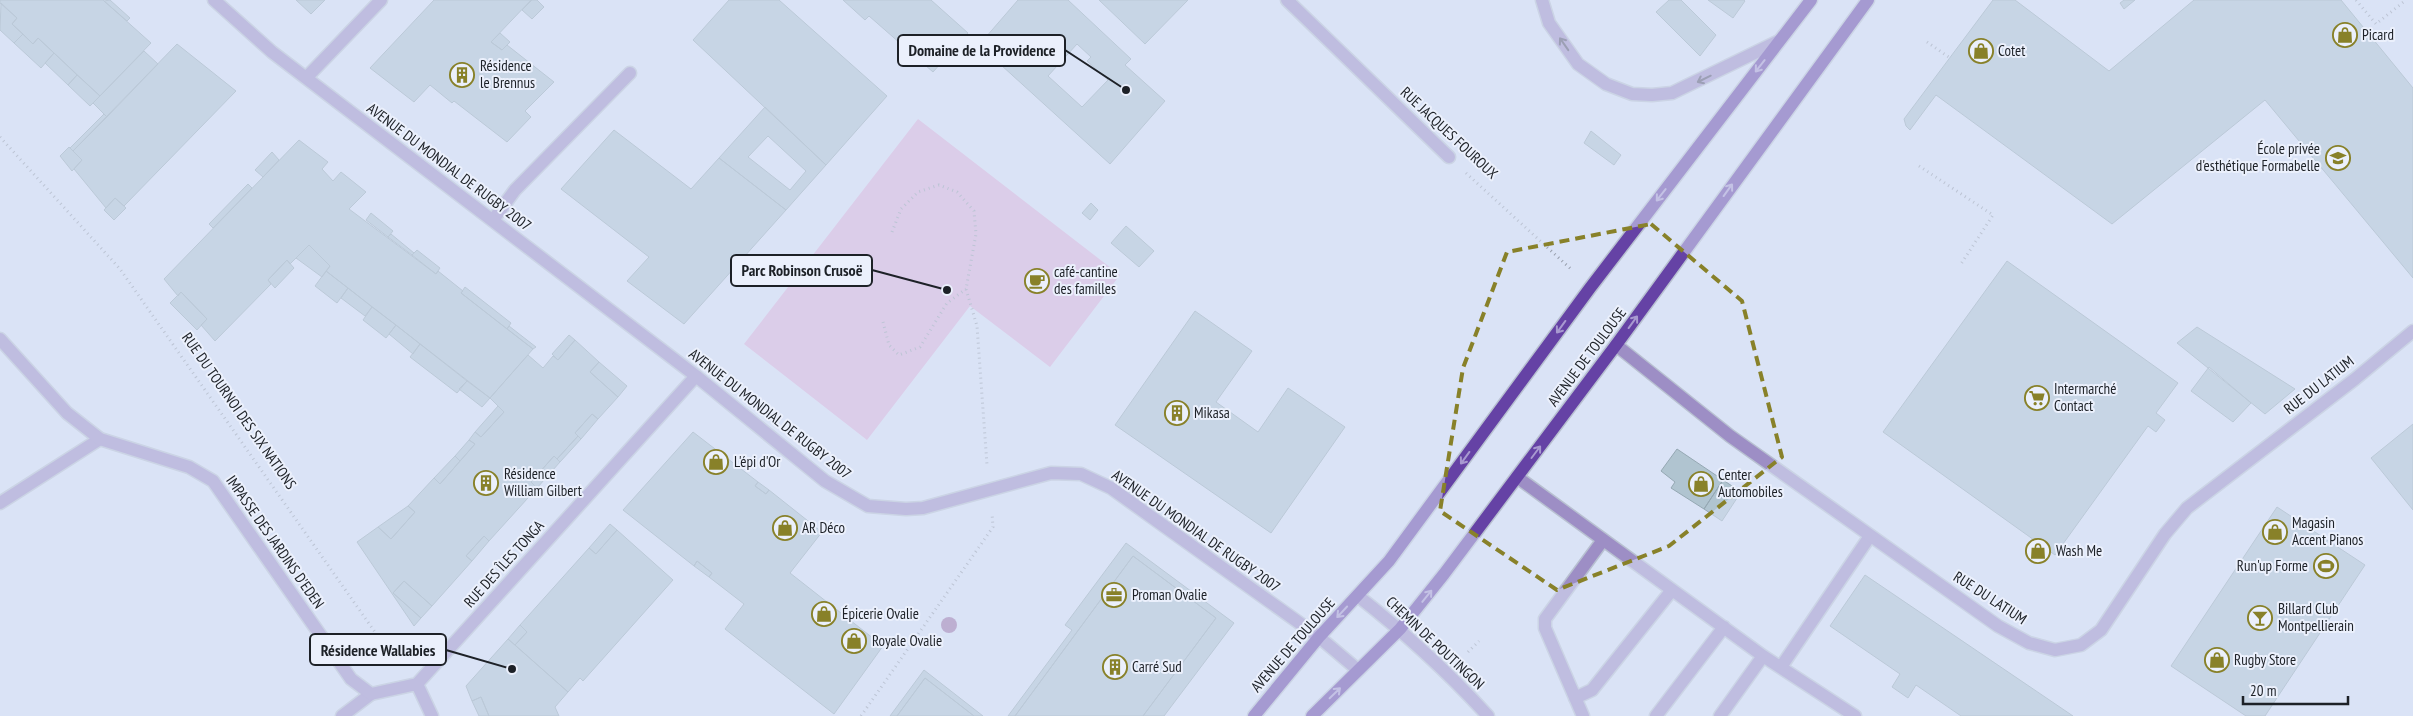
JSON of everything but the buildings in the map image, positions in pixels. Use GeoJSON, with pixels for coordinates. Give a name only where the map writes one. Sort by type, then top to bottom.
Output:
{"type":"FeatureCollection","features":[{"type":"Feature","properties":{"kind":"main road","name":"AVENUE DE TOULOUSE"},"geometry":{"type":"LineString","coordinates":[[1254,716],[1319,638],[1396,552],[1590,288],[1811,0]]}},
{"type":"Feature","properties":{"kind":"main road","name":"AVENUE DE TOULOUSE"},"geometry":{"type":"LineString","coordinates":[[1312,716],[1400,629],[1444,574],[1616,345],[1868,0]]}},
{"type":"Feature","properties":{"kind":"street","name":"AVENUE DU MONDIAL DE RUGBY 2007"},"geometry":{"type":"LineString","coordinates":[[214,0],[272,52],[696,376],[825,481],[868,506],[906,509],[922,508],[1051,473],[1081,474],[1110,488],[1319,638],[1358,670]]}},
{"type":"Feature","properties":{"kind":"street"},"geometry":{"type":"LineString","coordinates":[[306,78],[381,0]]}},
{"type":"Feature","properties":{"kind":"street","name":"RUE JACQUES FOUROUX"},"geometry":{"type":"LineString","coordinates":[[1287,0],[1450,157]]}},
{"type":"Feature","properties":{"kind":"street"},"geometry":{"type":"LineString","coordinates":[[1542,0],[1549,23],[1578,64],[1606,84],[1632,94],[1672,93],[1780,41]]}},
{"type":"Feature","properties":{"kind":"street"},"geometry":{"type":"LineString","coordinates":[[493,220],[515,190],[630,73]]}},
{"type":"Feature","properties":{"kind":"street","name":"RUE DU LATIUM"},"geometry":{"type":"LineString","coordinates":[[1616,345],[1730,436],[1998,626],[2030,643],[2055,650],[2081,645],[2101,630],[2165,534],[2187,508],[2355,379],[2413,331]]}},
{"type":"Feature","properties":{"kind":"street","name":"IMPASSE DES JARDINS D'EDEN"},"geometry":{"type":"LineString","coordinates":[[0,339],[67,413],[100,439],[189,467],[213,481],[351,679],[371,694]]}},
{"type":"Feature","properties":{"kind":"street","name":"RUE DES ÎLES TONGA"},"geometry":{"type":"LineString","coordinates":[[417,684],[696,376]]}},
{"type":"Feature","properties":{"kind":"street"},"geometry":{"type":"LineString","coordinates":[[0,504],[100,439]]}},
{"type":"Feature","properties":{"kind":"street"},"geometry":{"type":"LineString","coordinates":[[1518,477],[1763,656],[1855,716]]}},
{"type":"Feature","properties":{"kind":"street"},"geometry":{"type":"LineString","coordinates":[[1781,667],[1870,536]]}},
{"type":"Feature","properties":{"kind":"street"},"geometry":{"type":"LineString","coordinates":[[1584,716],[1545,628],[1545,619],[1602,540]]}},
{"type":"Feature","properties":{"kind":"street"},"geometry":{"type":"LineString","coordinates":[[1575,698],[1592,690],[1672,590]]}},
{"type":"Feature","properties":{"kind":"street","name":"CHEMIN DE POUTINGON"},"geometry":{"type":"LineString","coordinates":[[1358,596],[1400,629],[1449,674],[1488,716]]}},
{"type":"Feature","properties":{"kind":"street"},"geometry":{"type":"LineString","coordinates":[[1656,716],[1724,627]]}},
{"type":"Feature","properties":{"kind":"street"},"geometry":{"type":"LineString","coordinates":[[1720,716],[1763,656]]}},
{"type":"Feature","properties":{"kind":"street"},"geometry":{"type":"LineString","coordinates":[[342,716],[371,694],[417,684],[432,716]]}},
{"type":"Feature","properties":{"kind":"path"},"geometry":{"type":"LineString","coordinates":[[2356,0],[2376,24],[2406,0]]}},
{"type":"Feature","properties":{"kind":"path"},"geometry":{"type":"LineString","coordinates":[[1927,42],[1950,58]]}},
{"type":"Feature","properties":{"kind":"path","name":"RUE DU TOURNOI DES SIX NATIONS"},"geometry":{"type":"LineString","coordinates":[[0,137],[120,270],[402,671],[417,684]]}},
{"type":"Feature","properties":{"kind":"path","name":"RUE JACQUES FOUROUX"},"geometry":{"type":"LineString","coordinates":[[1450,157],[1590,288]]}},
{"type":"Feature","properties":{"kind":"path"},"geometry":{"type":"LineString","coordinates":[[1919,166],[1993,215],[1961,264]]}},
{"type":"Feature","properties":{"kind":"path"},"geometry":{"type":"LineString","coordinates":[[861,716],[904,658],[993,527],[977,326],[966,289],[976,234],[974,211],[957,192],[939,185],[918,192],[901,209],[892,232]]}},
{"type":"Feature","properties":{"kind":"path"},"geometry":{"type":"LineString","coordinates":[[883,322],[889,345],[899,355],[920,347],[947,303],[966,289]]}},
{"type":"Feature","properties":{"kind":"path"},"geometry":{"type":"LineString","coordinates":[[1468,652],[1479,641]]}},
{"type":"Feature","properties":{"kind":"highlighted area"},"geometry":{"type":"Polygon","coordinates":[[[1651,224],[1742,301],[1782,457],[1669,546],[1557,590],[1440,511],[1463,368],[1507,252],[1651,224]]]}},
{"type":"Feature","properties":{"kind":"shaded area"},"geometry":{"type":"Polygon","coordinates":[[[918,119],[1120,275],[1050,367],[970,306],[867,440],[744,344],[918,119]]]}},
{"type":"Feature","properties":{"kind":"place","name":"Picard"},"geometry":{"type":"Point","coordinates":[2345,35]}},
{"type":"Feature","properties":{"kind":"place","name":"Cotet"},"geometry":{"type":"Point","coordinates":[1981,51]}},
{"type":"Feature","properties":{"kind":"place","name":"Résidence le Brennus"},"geometry":{"type":"Point","coordinates":[462,75]}},
{"type":"Feature","properties":{"kind":"place","name":"Domaine de la Providence"},"geometry":{"type":"Point","coordinates":[1126,90]}},
{"type":"Feature","properties":{"kind":"place","name":"École privée d'esthétique Formabelle"},"geometry":{"type":"Point","coordinates":[2338,158]}},
{"type":"Feature","properties":{"kind":"place","name":"café-cantine des familles"},"geometry":{"type":"Point","coordinates":[1037,281]}},
{"type":"Feature","properties":{"kind":"place","name":"Parc Robinson Crusoë"},"geometry":{"type":"Point","coordinates":[947,290]}},
{"type":"Feature","properties":{"kind":"place","name":"Intermarché Contact"},"geometry":{"type":"Point","coordinates":[2037,398]}},
{"type":"Feature","properties":{"kind":"place","name":"Mikasa"},"geometry":{"type":"Point","coordinates":[1177,413]}},
{"type":"Feature","properties":{"kind":"place","name":"L'épi d'Or"},"geometry":{"type":"Point","coordinates":[716,462]}},
{"type":"Feature","properties":{"kind":"place","name":"Résidence William Gilbert"},"geometry":{"type":"Point","coordinates":[486,483]}},
{"type":"Feature","properties":{"kind":"place","name":"Center Automobiles"},"geometry":{"type":"Point","coordinates":[1701,484]}},
{"type":"Feature","properties":{"kind":"place","name":"AR Déco"},"geometry":{"type":"Point","coordinates":[785,528]}},
{"type":"Feature","properties":{"kind":"place","name":"Magasin Accent Pianos"},"geometry":{"type":"Point","coordinates":[2275,532]}},
{"type":"Feature","properties":{"kind":"place","name":"Wash Me"},"geometry":{"type":"Point","coordinates":[2038,551]}},
{"type":"Feature","properties":{"kind":"place","name":"Run'up Forme"},"geometry":{"type":"Point","coordinates":[2326,566]}},
{"type":"Feature","properties":{"kind":"place","name":"Proman Ovalie"},"geometry":{"type":"Point","coordinates":[1114,595]}},
{"type":"Feature","properties":{"kind":"place","name":"Épicerie Ovalie"},"geometry":{"type":"Point","coordinates":[824,614]}},
{"type":"Feature","properties":{"kind":"place","name":"Billard Club Montpellierain"},"geometry":{"type":"Point","coordinates":[2260,618]}},
{"type":"Feature","properties":{"kind":"place","name":"Royale Ovalie"},"geometry":{"type":"Point","coordinates":[854,641]}},
{"type":"Feature","properties":{"kind":"place","name":"Rugby Store"},"geometry":{"type":"Point","coordinates":[2217,660]}},
{"type":"Feature","properties":{"kind":"place","name":"Carré Sud"},"geometry":{"type":"Point","coordinates":[1115,667]}},
{"type":"Feature","properties":{"kind":"place","name":"Résidence Wallabies"},"geometry":{"type":"Point","coordinates":[512,669]}}]}
